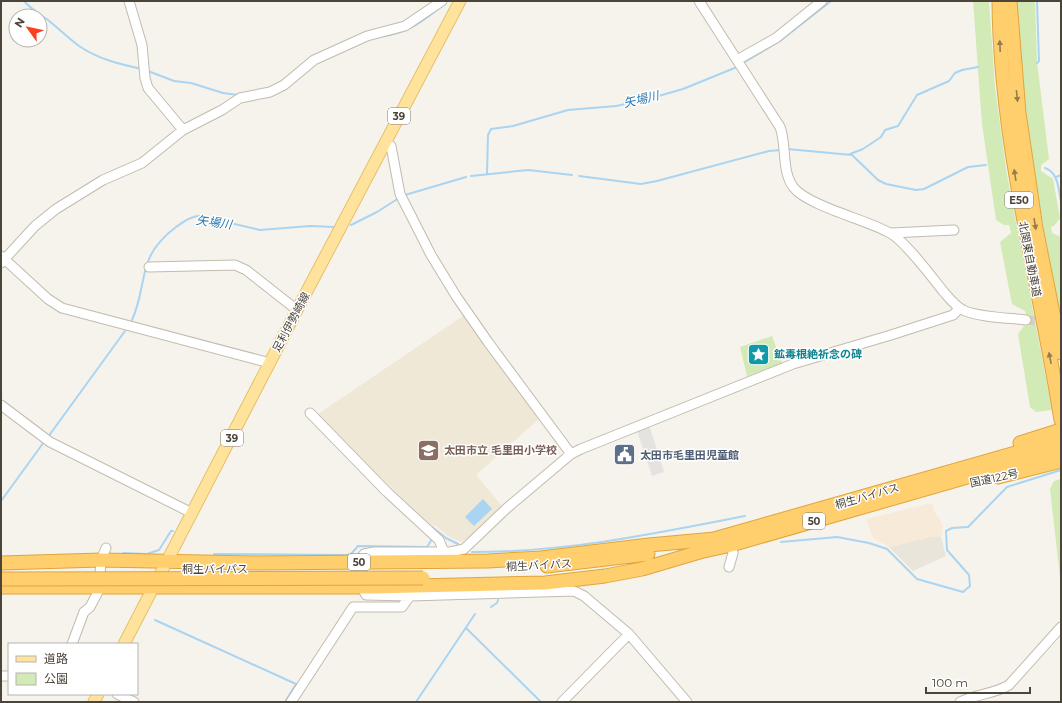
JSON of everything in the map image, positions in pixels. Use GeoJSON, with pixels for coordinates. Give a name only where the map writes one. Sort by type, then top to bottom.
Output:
{"type":"FeatureCollection","features":[{"type":"Feature","properties":{"kind":"highway","name":"北関東自動車道"},"geometry":{"type":"LineString","coordinates":[[999,1],[1000,54],[1015,175],[1061,420]]}},
{"type":"Feature","properties":{"kind":"highway","name":"北関東自動車道"},"geometry":{"type":"LineString","coordinates":[[1010,1],[1012,48],[1020,121],[1036,228],[1061,353]]}},
{"type":"Feature","properties":{"kind":"highway","name":"50"},"geometry":{"type":"LineString","coordinates":[[926,485],[949,466],[1061,430]]}},
{"type":"Feature","properties":{"kind":"highway","name":"桐生バイパス"},"geometry":{"type":"LineString","coordinates":[[1,570],[545,575],[643,563],[731,545],[926,485],[1061,440]]}},
{"type":"Feature","properties":{"kind":"highway","name":"桐生バイパス"},"geometry":{"type":"LineString","coordinates":[[1,578],[423,574],[567,564],[655,553],[1061,450]]}},
{"type":"Feature","properties":{"kind":"highway","name":"国道122号"},"geometry":{"type":"LineString","coordinates":[[926,485],[970,483],[1061,461]]}},
{"type":"Feature","properties":{"kind":"highway","name":"50"},"geometry":{"type":"LineString","coordinates":[[1,563],[104,554],[167,561],[256,563],[433,562],[541,558],[715,539]]}},
{"type":"Feature","properties":{"kind":"highway","name":"50"},"geometry":{"type":"LineString","coordinates":[[1,587],[361,586],[545,582],[605,576],[642,569],[702,551]]}},
{"type":"Feature","properties":{"kind":"main road","name":"足利伊勢崎線"},"geometry":{"type":"LineString","coordinates":[[124,643],[297,310],[460,1]]}},
{"type":"Feature","properties":{"kind":"street"},"geometry":{"type":"LineString","coordinates":[[128,1],[142,45],[144,70],[148,88],[183,130]]}},
{"type":"Feature","properties":{"kind":"street"},"geometry":{"type":"LineString","coordinates":[[270,363],[62,308],[48,299],[2,259],[35,226],[56,209],[103,180],[142,163],[183,130],[222,110],[240,98],[270,92],[284,85],[314,60],[367,36],[405,26],[442,1]]}},
{"type":"Feature","properties":{"kind":"street"},"geometry":{"type":"LineString","coordinates":[[699,1],[780,127],[785,143],[789,177],[795,189],[807,198],[891,233],[960,308],[970,313],[1026,320]]}},
{"type":"Feature","properties":{"kind":"street"},"geometry":{"type":"LineString","coordinates":[[738,60],[776,38],[822,1]]}},
{"type":"Feature","properties":{"kind":"street"},"geometry":{"type":"LineString","coordinates":[[385,142],[391,146],[402,197],[431,255],[456,296],[571,454]]}},
{"type":"Feature","properties":{"kind":"street"},"geometry":{"type":"LineString","coordinates":[[891,233],[954,230]]}},
{"type":"Feature","properties":{"kind":"street"},"geometry":{"type":"LineString","coordinates":[[148,267],[226,264],[240,267],[297,310]]}},
{"type":"Feature","properties":{"kind":"street"},"geometry":{"type":"LineString","coordinates":[[687,702],[629,634],[580,594],[568,590],[410,596],[366,596],[363,594],[361,586],[362,557],[367,553],[444,552],[464,549],[507,508],[571,454],[793,364],[953,315],[960,308]]}},
{"type":"Feature","properties":{"kind":"street"},"geometry":{"type":"LineString","coordinates":[[1,405],[50,442],[192,513]]}},
{"type":"Feature","properties":{"kind":"street"},"geometry":{"type":"LineString","coordinates":[[310,413],[387,492],[439,540],[444,552]]}},
{"type":"Feature","properties":{"kind":"street"},"geometry":{"type":"LineString","coordinates":[[729,567],[733,553],[731,545]]}},
{"type":"Feature","properties":{"kind":"street"},"geometry":{"type":"LineString","coordinates":[[72,643],[84,612],[92,603],[100,587],[104,554]]}},
{"type":"Feature","properties":{"kind":"street"},"geometry":{"type":"LineString","coordinates":[[291,702],[353,607],[402,607],[410,596]]}},
{"type":"Feature","properties":{"kind":"street"},"geometry":{"type":"LineString","coordinates":[[960,702],[968,698],[1004,689],[1010,685],[1061,627]]}},
{"type":"Feature","properties":{"kind":"street"},"geometry":{"type":"LineString","coordinates":[[562,702],[629,634]]}},
{"type":"Feature","properties":{"kind":"street"},"geometry":{"type":"LineString","coordinates":[[119,695],[134,702]]}},
{"type":"Feature","properties":{"kind":"shaded area","name":"太田市立 毛里田小学校"},"geometry":{"type":"Polygon","coordinates":[[[466,314],[538,417],[538,420],[476,475],[501,505],[501,509],[477,533],[473,534],[462,542],[448,536],[436,526],[431,525],[327,427],[318,414],[466,314]]]}},
{"type":"Feature","properties":{"kind":"shaded area"},"geometry":{"type":"Polygon","coordinates":[[[649,425],[664,472],[652,476],[637,431],[649,425]]]}},
{"type":"Feature","properties":{"kind":"shaded area"},"geometry":{"type":"Polygon","coordinates":[[[932,503],[934,511],[943,525],[941,537],[931,537],[889,547],[873,538],[866,519],[932,503]]]}},
{"type":"Feature","properties":{"kind":"shaded area"},"geometry":{"type":"Polygon","coordinates":[[[931,537],[941,537],[946,556],[913,571],[889,547],[931,537]]]}},
{"type":"Feature","properties":{"kind":"green space"},"geometry":{"type":"Polygon","coordinates":[[[973,1],[989,1],[995,87],[1007,175],[1052,410],[1036,412],[1030,407],[1018,334],[1024,326],[1029,325],[1025,311],[1012,304],[1000,242],[1011,233],[1009,225],[1004,225],[996,220],[982,124],[973,1]]]}},
{"type":"Feature","properties":{"kind":"green space"},"geometry":{"type":"Polygon","coordinates":[[[1017,1],[1035,1],[1037,62],[1049,159],[1041,165],[1041,171],[1053,179],[1060,218],[1054,226],[1051,227],[1052,233],[1061,237],[1061,320],[1039,201],[1027,121],[1022,82],[1017,1]]]}},
{"type":"Feature","properties":{"kind":"green space"},"geometry":{"type":"Polygon","coordinates":[[[772,336],[782,363],[747,376],[740,347],[772,336]]]}},
{"type":"Feature","properties":{"kind":"green space"},"geometry":{"type":"Polygon","coordinates":[[[1061,479],[1061,586],[1050,489],[1054,481],[1061,479]]]}},
{"type":"Feature","properties":{"kind":"water"},"geometry":{"type":"Polygon","coordinates":[[[483,499],[492,509],[474,526],[465,517],[483,499]]]}},
{"type":"Feature","properties":{"kind":"waterway"},"geometry":{"type":"LineString","coordinates":[[24,1],[32,9],[86,51],[109,60],[142,69]]}},
{"type":"Feature","properties":{"kind":"waterway","name":"矢場川"},"geometry":{"type":"LineString","coordinates":[[743,63],[780,41],[831,1]]}},
{"type":"Feature","properties":{"kind":"waterway"},"geometry":{"type":"LineString","coordinates":[[1037,1],[1039,61],[1037,63]]}},
{"type":"Feature","properties":{"kind":"waterway"},"geometry":{"type":"LineString","coordinates":[[384,36],[401,32],[415,26],[442,6]]}},
{"type":"Feature","properties":{"kind":"waterway"},"geometry":{"type":"LineString","coordinates":[[300,66],[312,57]]}},
{"type":"Feature","properties":{"kind":"waterway","name":"矢場川"},"geometry":{"type":"LineString","coordinates":[[487,174],[488,135],[491,129],[513,126],[568,110],[616,106],[648,99],[683,89],[737,67]]}},
{"type":"Feature","properties":{"kind":"waterway"},"geometry":{"type":"LineString","coordinates":[[850,154],[863,149],[881,137],[885,130],[898,126],[917,95],[949,81],[955,73],[978,67]]}},
{"type":"Feature","properties":{"kind":"waterway"},"geometry":{"type":"LineString","coordinates":[[148,71],[174,81],[191,83],[223,93],[238,95]]}},
{"type":"Feature","properties":{"kind":"waterway"},"geometry":{"type":"LineString","coordinates":[[787,149],[852,155],[878,180],[886,184],[916,190],[924,189],[968,167],[986,165]]}},
{"type":"Feature","properties":{"kind":"waterway"},"geometry":{"type":"LineString","coordinates":[[579,176],[641,184],[769,151],[781,150]]}},
{"type":"Feature","properties":{"kind":"waterway"},"geometry":{"type":"LineString","coordinates":[[1045,168],[1050,170],[1055,177],[1061,201]]}},
{"type":"Feature","properties":{"kind":"waterway"},"geometry":{"type":"LineString","coordinates":[[471,176],[528,170],[572,175]]}},
{"type":"Feature","properties":{"kind":"waterway"},"geometry":{"type":"LineString","coordinates":[[1056,177],[1061,175]]}},
{"type":"Feature","properties":{"kind":"waterway","name":"矢場川"},"geometry":{"type":"LineString","coordinates":[[405,195],[466,177]]}},
{"type":"Feature","properties":{"kind":"waterway","name":"矢場川"},"geometry":{"type":"LineString","coordinates":[[351,225],[377,212],[399,198]]}},
{"type":"Feature","properties":{"kind":"waterway","name":"矢場川"},"geometry":{"type":"LineString","coordinates":[[132,320],[137,306],[145,271],[154,249],[163,238],[190,218],[200,216],[260,230],[310,226],[335,227]]}},
{"type":"Feature","properties":{"kind":"waterway","name":"矢場川"},"geometry":{"type":"LineString","coordinates":[[48,437],[125,331]]}},
{"type":"Feature","properties":{"kind":"waterway","name":"矢場川"},"geometry":{"type":"LineString","coordinates":[[1,501],[44,442]]}},
{"type":"Feature","properties":{"kind":"waterway"},"geometry":{"type":"LineString","coordinates":[[781,542],[837,537],[869,543],[887,549],[917,579],[963,592],[970,586],[969,575],[947,550],[946,531],[952,528],[968,527],[1007,487],[1061,470]]}},
{"type":"Feature","properties":{"kind":"waterway"},"geometry":{"type":"LineString","coordinates":[[472,552],[542,549],[610,541],[745,516]]}},
{"type":"Feature","properties":{"kind":"waterway"},"geometry":{"type":"LineString","coordinates":[[432,527],[446,538],[458,544]]}},
{"type":"Feature","properties":{"kind":"waterway"},"geometry":{"type":"LineString","coordinates":[[123,553],[147,554],[159,550],[171,531],[173,531]]}},
{"type":"Feature","properties":{"kind":"waterway"},"geometry":{"type":"LineString","coordinates":[[214,554],[346,555],[351,554],[358,546],[427,547],[432,539]]}},
{"type":"Feature","properties":{"kind":"waterway"},"geometry":{"type":"LineString","coordinates":[[491,607],[497,603],[498,600]]}},
{"type":"Feature","properties":{"kind":"waterway"},"geometry":{"type":"LineString","coordinates":[[416,702],[475,614]]}},
{"type":"Feature","properties":{"kind":"waterway"},"geometry":{"type":"LineString","coordinates":[[155,620],[296,684],[285,702]]}},
{"type":"Feature","properties":{"kind":"waterway"},"geometry":{"type":"LineString","coordinates":[[466,628],[541,702]]}},
{"type":"Feature","properties":{"kind":"tunnel"},"geometry":{"type":"LineString","coordinates":[[1026,320],[1048,322]]}},
{"type":"Feature","properties":{"kind":"place","name":"鉱毒根絶祈念の碑"},"geometry":{"type":"Point","coordinates":[759,354]}},
{"type":"Feature","properties":{"kind":"place","name":"太田市立 毛里田小学校"},"geometry":{"type":"Point","coordinates":[428,450]}},
{"type":"Feature","properties":{"kind":"place","name":"太田市毛里田児童館"},"geometry":{"type":"Point","coordinates":[625,455]}}]}
